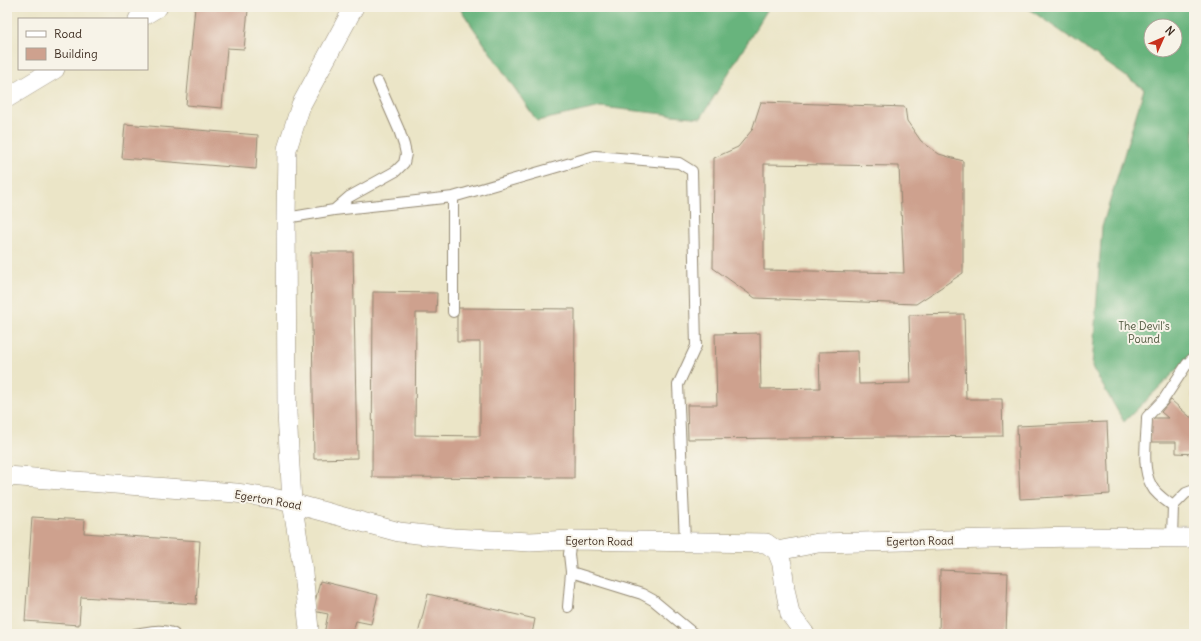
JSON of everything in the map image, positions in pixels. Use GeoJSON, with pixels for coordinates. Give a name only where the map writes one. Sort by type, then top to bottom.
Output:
{"type":"FeatureCollection","features":[{"type":"Feature","properties":{"kind":"street"},"geometry":{"type":"LineString","coordinates":[[140,18],[158,7]]}},
{"type":"Feature","properties":{"kind":"street"},"geometry":{"type":"LineString","coordinates":[[308,634],[309,629],[302,564],[292,502],[287,413],[286,218],[288,149],[301,105],[354,7]]}},
{"type":"Feature","properties":{"kind":"street"},"geometry":{"type":"LineString","coordinates":[[7,98],[53,70]]}},
{"type":"Feature","properties":{"kind":"street","name":"Egerton Road"},"geometry":{"type":"LineString","coordinates":[[7,476],[236,493],[292,502],[399,532],[461,538],[530,542],[571,540],[766,543],[777,551],[818,543],[1066,537],[1194,538]]}},
{"type":"Feature","properties":{"kind":"street"},"geometry":{"type":"LineString","coordinates":[[777,551],[782,564],[790,614],[805,634]]}},
{"type":"Feature","properties":{"kind":"lane"},"geometry":{"type":"LineString","coordinates":[[334,210],[349,197],[396,171],[404,163],[406,154],[404,145],[378,82]]}},
{"type":"Feature","properties":{"kind":"lane"},"geometry":{"type":"LineString","coordinates":[[286,218],[334,210],[453,197],[595,156],[679,163],[692,171],[696,346],[678,385],[685,541]]}},
{"type":"Feature","properties":{"kind":"lane"},"geometry":{"type":"LineString","coordinates":[[453,197],[453,312]]}},
{"type":"Feature","properties":{"kind":"lane"},"geometry":{"type":"LineString","coordinates":[[1173,506],[1158,494],[1150,484],[1146,467],[1147,417],[1164,399],[1187,364],[1194,357]]}},
{"type":"Feature","properties":{"kind":"lane"},"geometry":{"type":"LineString","coordinates":[[1172,537],[1173,506],[1186,493],[1194,490]]}},
{"type":"Feature","properties":{"kind":"lane"},"geometry":{"type":"LineString","coordinates":[[568,607],[571,572],[569,554],[571,540]]}},
{"type":"Feature","properties":{"kind":"lane"},"geometry":{"type":"LineString","coordinates":[[571,572],[642,594],[653,600],[694,634]]}},
{"type":"Feature","properties":{"kind":"lane"},"geometry":{"type":"LineString","coordinates":[[135,634],[160,630],[174,634]]}},
{"type":"Feature","properties":{"kind":"green space"},"geometry":{"type":"Polygon","coordinates":[[[459,7],[769,7],[701,118],[601,107],[537,121],[459,7]]]}},
{"type":"Feature","properties":{"kind":"green space","name":"The Devil's Pound"},"geometry":{"type":"Polygon","coordinates":[[[1026,7],[1194,7],[1194,353],[1124,422],[1092,367],[1102,227],[1144,89],[1026,7]]]}},
{"type":"Feature","properties":{"kind":"building"},"geometry":{"type":"Polygon","coordinates":[[[195,7],[248,10],[244,49],[227,48],[222,108],[186,105],[195,7]]]}},
{"type":"Feature","properties":{"kind":"building"},"geometry":{"type":"Polygon","coordinates":[[[761,102],[905,107],[907,121],[921,141],[939,154],[963,161],[963,273],[916,304],[755,298],[713,268],[714,158],[738,147],[752,130],[761,102]],[[764,164],[764,270],[904,273],[899,166],[764,164]]]}},
{"type":"Feature","properties":{"kind":"building"},"geometry":{"type":"Polygon","coordinates":[[[125,124],[258,135],[256,169],[122,158],[125,124]]]}},
{"type":"Feature","properties":{"kind":"building"},"geometry":{"type":"Polygon","coordinates":[[[311,252],[353,252],[357,458],[314,459],[311,252]]]}},
{"type":"Feature","properties":{"kind":"building"},"geometry":{"type":"Polygon","coordinates":[[[373,292],[437,293],[436,313],[416,313],[415,435],[480,436],[480,342],[457,342],[457,308],[575,309],[574,478],[372,477],[373,292]]]}},
{"type":"Feature","properties":{"kind":"building"},"geometry":{"type":"Polygon","coordinates":[[[964,314],[966,399],[1002,399],[1003,436],[688,439],[687,405],[717,405],[715,334],[760,333],[761,389],[820,388],[819,352],[858,351],[859,384],[911,383],[909,315],[964,314]]]}},
{"type":"Feature","properties":{"kind":"building"},"geometry":{"type":"Polygon","coordinates":[[[1192,371],[1194,371],[1194,398],[1192,398],[1192,371]]]}},
{"type":"Feature","properties":{"kind":"building"},"geometry":{"type":"Polygon","coordinates":[[[1171,400],[1190,417],[1194,417],[1194,454],[1176,453],[1176,442],[1150,442],[1150,418],[1168,418],[1161,412],[1171,400]]]}},
{"type":"Feature","properties":{"kind":"building"},"geometry":{"type":"Polygon","coordinates":[[[1107,422],[1110,494],[1020,499],[1017,426],[1107,422]]]}},
{"type":"Feature","properties":{"kind":"building"},"geometry":{"type":"Polygon","coordinates":[[[32,517],[85,520],[84,533],[200,541],[196,604],[81,597],[79,625],[25,621],[32,517]]]}},
{"type":"Feature","properties":{"kind":"building"},"geometry":{"type":"Polygon","coordinates":[[[940,570],[1008,573],[1006,634],[939,634],[940,570]]]}},
{"type":"Feature","properties":{"kind":"building"},"geometry":{"type":"Polygon","coordinates":[[[320,581],[378,595],[371,624],[356,621],[352,634],[324,634],[328,614],[313,611],[320,581]]]}},
{"type":"Feature","properties":{"kind":"building"},"geometry":{"type":"Polygon","coordinates":[[[428,594],[535,619],[532,634],[418,634],[428,594]]]}}]}
